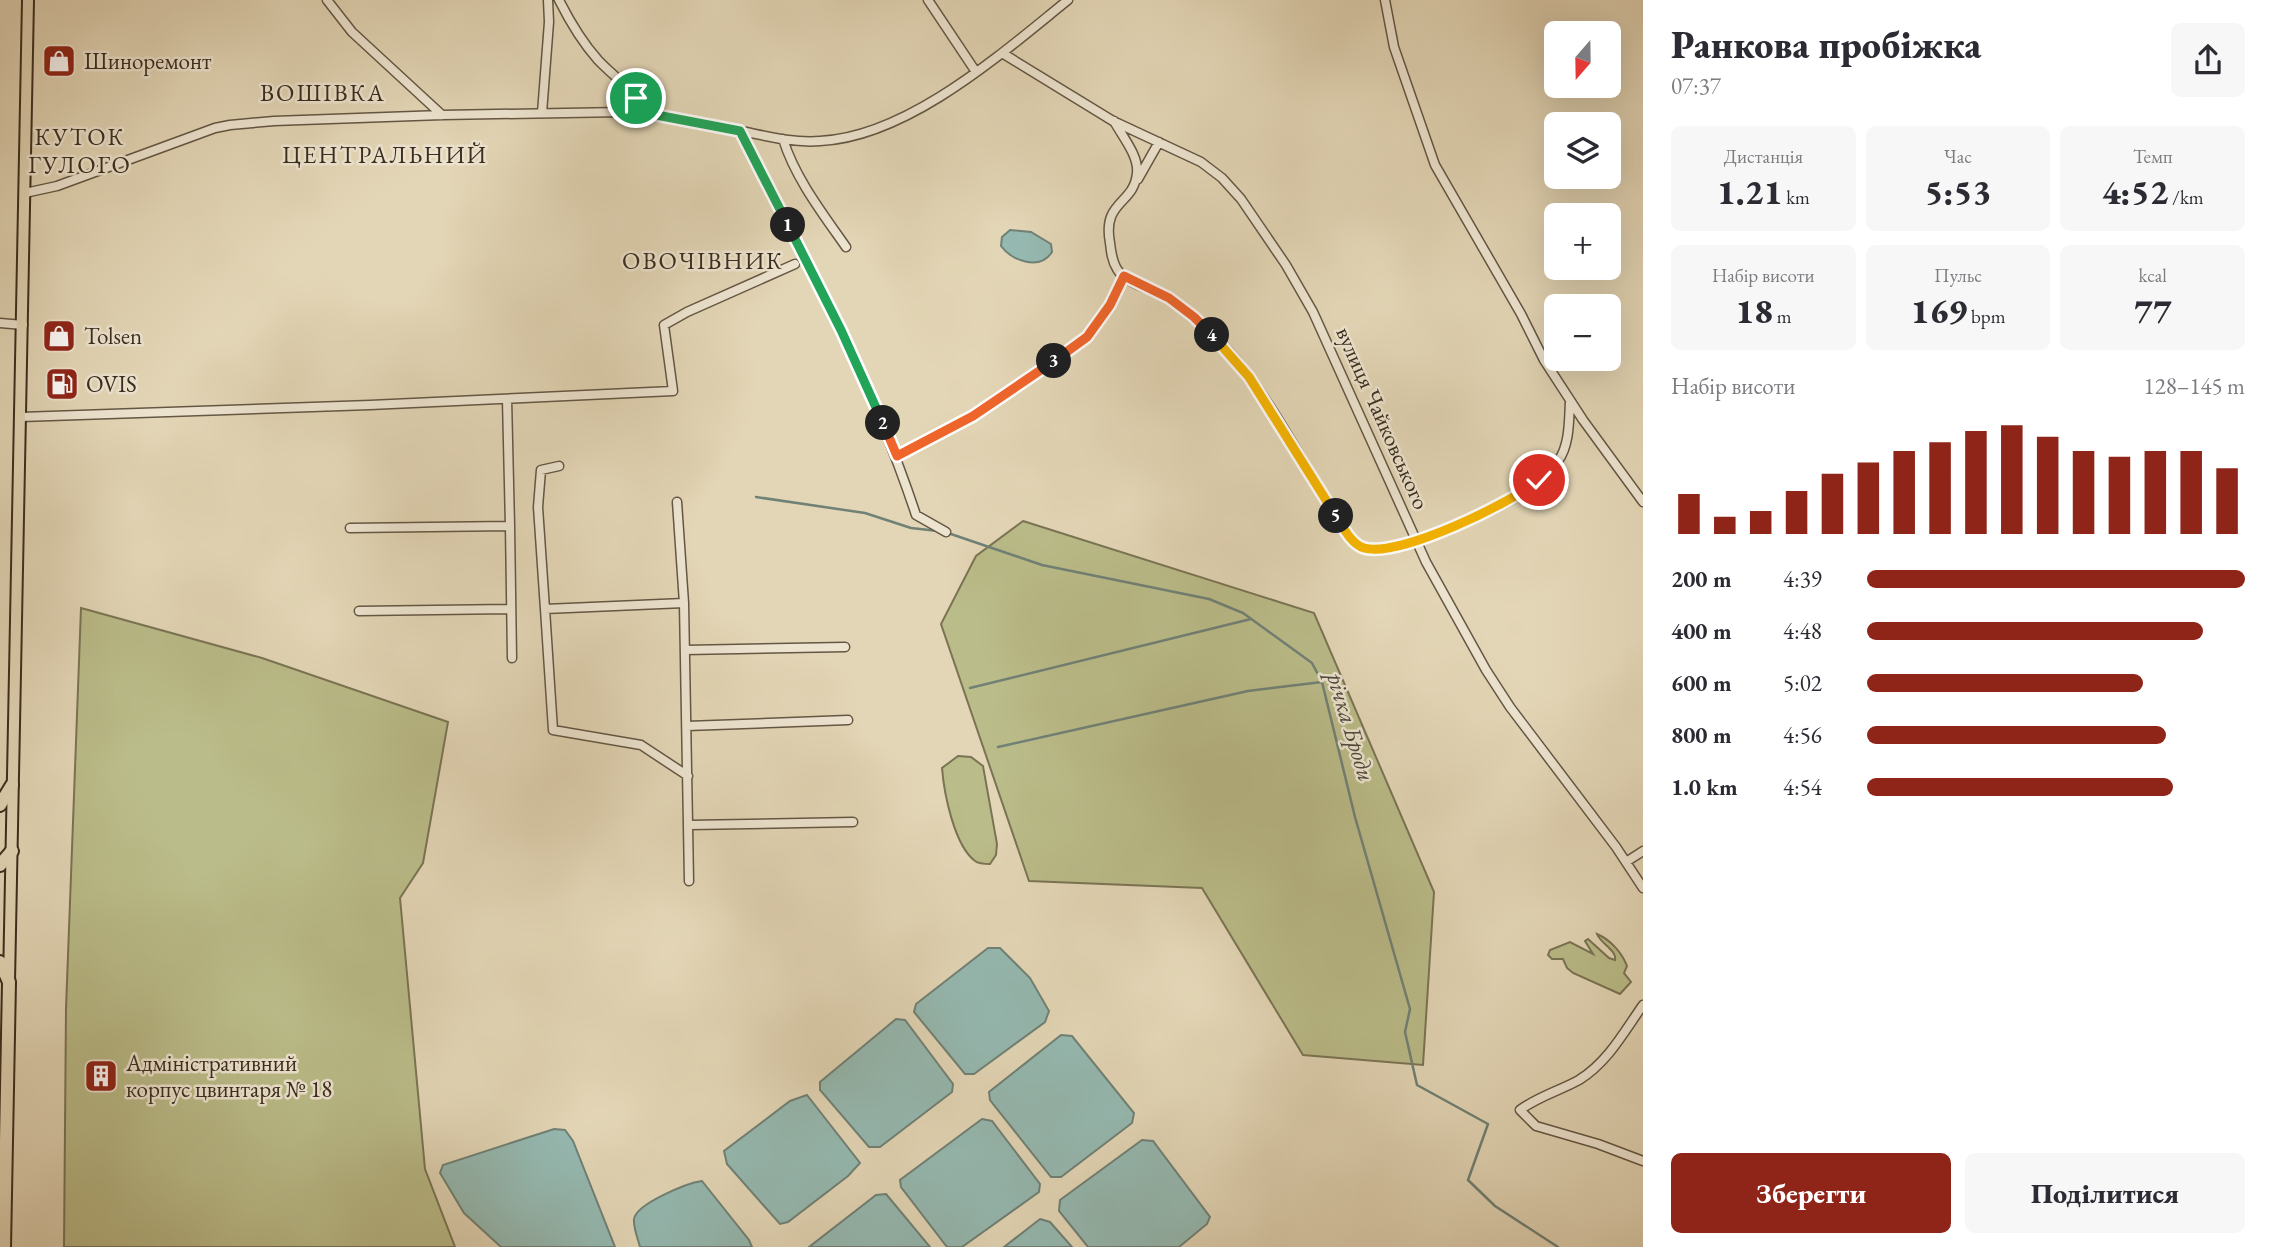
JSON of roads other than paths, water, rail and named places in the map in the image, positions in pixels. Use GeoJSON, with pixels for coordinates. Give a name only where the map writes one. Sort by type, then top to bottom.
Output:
{"type":"FeatureCollection","features":[{"type":"Feature","properties":{"kind":"highway"},"geometry":{"type":"LineString","coordinates":[[0,805],[12,785]]}},
{"type":"Feature","properties":{"kind":"highway"},"geometry":{"type":"LineString","coordinates":[[0,866],[12,852]]}},
{"type":"Feature","properties":{"kind":"highway"},"geometry":{"type":"LineString","coordinates":[[0,962],[9,982],[4,1247]]}},
{"type":"Feature","properties":{"kind":"main road"},"geometry":{"type":"LineString","coordinates":[[9,982],[28,0]]}},
{"type":"Feature","properties":{"kind":"street"},"geometry":{"type":"LineString","coordinates":[[327,0],[352,32],[442,115]]}},
{"type":"Feature","properties":{"kind":"street"},"geometry":{"type":"LineString","coordinates":[[542,113],[548,0]]}},
{"type":"Feature","properties":{"kind":"street"},"geometry":{"type":"LineString","coordinates":[[559,0],[570,23],[589,48],[636,98],[646,113]]}},
{"type":"Feature","properties":{"kind":"street"},"geometry":{"type":"LineString","coordinates":[[928,0],[976,72]]}},
{"type":"Feature","properties":{"kind":"street"},"geometry":{"type":"LineString","coordinates":[[25,193],[57,186],[215,128],[230,125],[442,115],[646,113],[783,139],[820,141],[866,133],[934,102],[1002,53],[1068,0]]}},
{"type":"Feature","properties":{"kind":"street"},"geometry":{"type":"LineString","coordinates":[[1385,0],[1394,47],[1435,165],[1521,314],[1535,346],[1643,502]]}},
{"type":"Feature","properties":{"kind":"street","name":"вулиця Чайковського"},"geometry":{"type":"LineString","coordinates":[[1002,53],[1113,121],[1200,162],[1222,178],[1241,199],[1286,265],[1321,326],[1416,539],[1441,589],[1505,700],[1643,888]]}},
{"type":"Feature","properties":{"kind":"street"},"geometry":{"type":"LineString","coordinates":[[1113,121],[1134,156],[1138,172],[1134,186]]}},
{"type":"Feature","properties":{"kind":"street"},"geometry":{"type":"LineString","coordinates":[[740,131],[841,330],[897,456],[916,515],[946,532]]}},
{"type":"Feature","properties":{"kind":"street"},"geometry":{"type":"LineString","coordinates":[[783,139],[788,155],[806,186],[846,247]]}},
{"type":"Feature","properties":{"kind":"street"},"geometry":{"type":"LineString","coordinates":[[1159,142],[1134,186],[1109,218],[1107,229],[1118,272],[1158,291],[1187,311],[1236,360],[1356,543],[1365,548],[1376,548],[1416,539],[1472,520],[1521,494],[1558,462],[1564,450],[1570,400]]}},
{"type":"Feature","properties":{"kind":"street"},"geometry":{"type":"LineString","coordinates":[[22,417],[673,391],[664,325],[795,264]]}},
{"type":"Feature","properties":{"kind":"street"},"geometry":{"type":"LineString","coordinates":[[897,456],[973,416],[1087,337],[1110,305],[1124,276]]}},
{"type":"Feature","properties":{"kind":"street"},"geometry":{"type":"LineString","coordinates":[[0,323],[23,325]]}},
{"type":"Feature","properties":{"kind":"street"},"geometry":{"type":"LineString","coordinates":[[507,399],[512,658]]}},
{"type":"Feature","properties":{"kind":"street"},"geometry":{"type":"LineString","coordinates":[[559,466],[541,470],[538,507],[553,730],[642,746],[688,775]]}},
{"type":"Feature","properties":{"kind":"street"},"geometry":{"type":"LineString","coordinates":[[677,502],[684,603],[689,881]]}},
{"type":"Feature","properties":{"kind":"street"},"geometry":{"type":"LineString","coordinates":[[350,528],[510,526]]}},
{"type":"Feature","properties":{"kind":"street"},"geometry":{"type":"LineString","coordinates":[[545,609],[684,603]]}},
{"type":"Feature","properties":{"kind":"street"},"geometry":{"type":"LineString","coordinates":[[359,611],[511,609]]}},
{"type":"Feature","properties":{"kind":"street"},"geometry":{"type":"LineString","coordinates":[[685,650],[845,647]]}},
{"type":"Feature","properties":{"kind":"street"},"geometry":{"type":"LineString","coordinates":[[687,726],[848,720]]}},
{"type":"Feature","properties":{"kind":"street"},"geometry":{"type":"LineString","coordinates":[[688,825],[853,822]]}},
{"type":"Feature","properties":{"kind":"street"},"geometry":{"type":"LineString","coordinates":[[1626,862],[1643,851]]}},
{"type":"Feature","properties":{"kind":"street"},"geometry":{"type":"LineString","coordinates":[[1643,1004],[1613,1050],[1598,1066],[1576,1082],[1537,1098],[1521,1110],[1529,1122],[1539,1128],[1582,1138],[1643,1161]]}},
{"type":"Feature","properties":{"kind":"water"},"geometry":{"type":"Polygon","coordinates":[[[1010,230],[1031,232],[1051,244],[1052,252],[1041,261],[1019,260],[1001,246],[1002,237],[1010,230]]]}},
{"type":"Feature","properties":{"kind":"water"},"geometry":{"type":"Polygon","coordinates":[[[988,948],[1000,948],[1030,978],[1049,1011],[1045,1022],[974,1074],[965,1074],[914,1012],[916,1004],[988,948]]]}},
{"type":"Feature","properties":{"kind":"water"},"geometry":{"type":"Polygon","coordinates":[[[896,1019],[905,1020],[953,1084],[952,1092],[880,1147],[869,1147],[820,1090],[820,1082],[896,1019]]]}},
{"type":"Feature","properties":{"kind":"water"},"geometry":{"type":"Polygon","coordinates":[[[1061,1035],[1072,1036],[1134,1113],[1132,1123],[1061,1177],[1051,1177],[990,1100],[989,1092],[1061,1035]]]}},
{"type":"Feature","properties":{"kind":"water"},"geometry":{"type":"Polygon","coordinates":[[[807,1095],[860,1163],[848,1176],[788,1222],[780,1224],[727,1164],[724,1151],[790,1101],[807,1095]]]}},
{"type":"Feature","properties":{"kind":"water"},"geometry":{"type":"Polygon","coordinates":[[[982,1119],[992,1121],[1040,1184],[1039,1192],[962,1247],[947,1247],[901,1187],[900,1180],[982,1119]]]}},
{"type":"Feature","properties":{"kind":"water"},"geometry":{"type":"Polygon","coordinates":[[[554,1129],[565,1130],[573,1141],[615,1247],[501,1247],[464,1213],[440,1173],[443,1165],[554,1129]]]}},
{"type":"Feature","properties":{"kind":"water"},"geometry":{"type":"Polygon","coordinates":[[[1142,1140],[1153,1141],[1210,1217],[1207,1224],[1179,1247],[1088,1247],[1059,1211],[1060,1200],[1142,1140]]]}},
{"type":"Feature","properties":{"kind":"water"},"geometry":{"type":"Polygon","coordinates":[[[702,1181],[752,1247],[640,1247],[634,1222],[637,1213],[663,1195],[702,1181]]]}},
{"type":"Feature","properties":{"kind":"water"},"geometry":{"type":"Polygon","coordinates":[[[886,1194],[930,1247],[809,1247],[876,1195],[886,1194]]]}},
{"type":"Feature","properties":{"kind":"water"},"geometry":{"type":"Polygon","coordinates":[[[1040,1219],[1050,1222],[1072,1247],[1004,1247],[1040,1219]]]}},
{"type":"Feature","properties":{"kind":"waterway","name":"річка Броди"},"geometry":{"type":"LineString","coordinates":[[756,497],[865,513],[911,528],[938,531]]}},
{"type":"Feature","properties":{"kind":"waterway","name":"річка Броди"},"geometry":{"type":"LineString","coordinates":[[948,533],[1042,565],[1209,599],[1243,613],[1312,663],[1322,682],[1355,817],[1410,1009],[1405,1032],[1417,1085],[1488,1124],[1468,1180],[1495,1206],[1558,1247]]}},
{"type":"Feature","properties":{"kind":"waterway"},"geometry":{"type":"LineString","coordinates":[[970,688],[1251,619]]}},
{"type":"Feature","properties":{"kind":"waterway"},"geometry":{"type":"LineString","coordinates":[[998,747],[1248,691],[1322,682]]}},
{"type":"Feature","properties":{"kind":"place","name":"Шиноремонт"},"geometry":{"type":"Point","coordinates":[59,61]}},
{"type":"Feature","properties":{"kind":"place","name":"Tolsen"},"geometry":{"type":"Point","coordinates":[59,336]}},
{"type":"Feature","properties":{"kind":"place","name":"OVIS"},"geometry":{"type":"Point","coordinates":[62,384]}},
{"type":"Feature","properties":{"kind":"place","name":"Адміністративний корпус цвинтаря № 18"},"geometry":{"type":"Point","coordinates":[101,1076]}},
{"type":"Feature","properties":{"kind":"district","name":"ВОШІВКА"},"geometry":{"type":"Point","coordinates":[323,93]}},
{"type":"Feature","properties":{"kind":"district","name":"КУТОК ГУЛОГО"},"geometry":{"type":"Point","coordinates":[80,151]}},
{"type":"Feature","properties":{"kind":"district","name":"ЦЕНТРАЛЬНИЙ"},"geometry":{"type":"Point","coordinates":[385,155]}},
{"type":"Feature","properties":{"kind":"district","name":"ОВОЧІВНИК"},"geometry":{"type":"Point","coordinates":[703,261]}}]}
